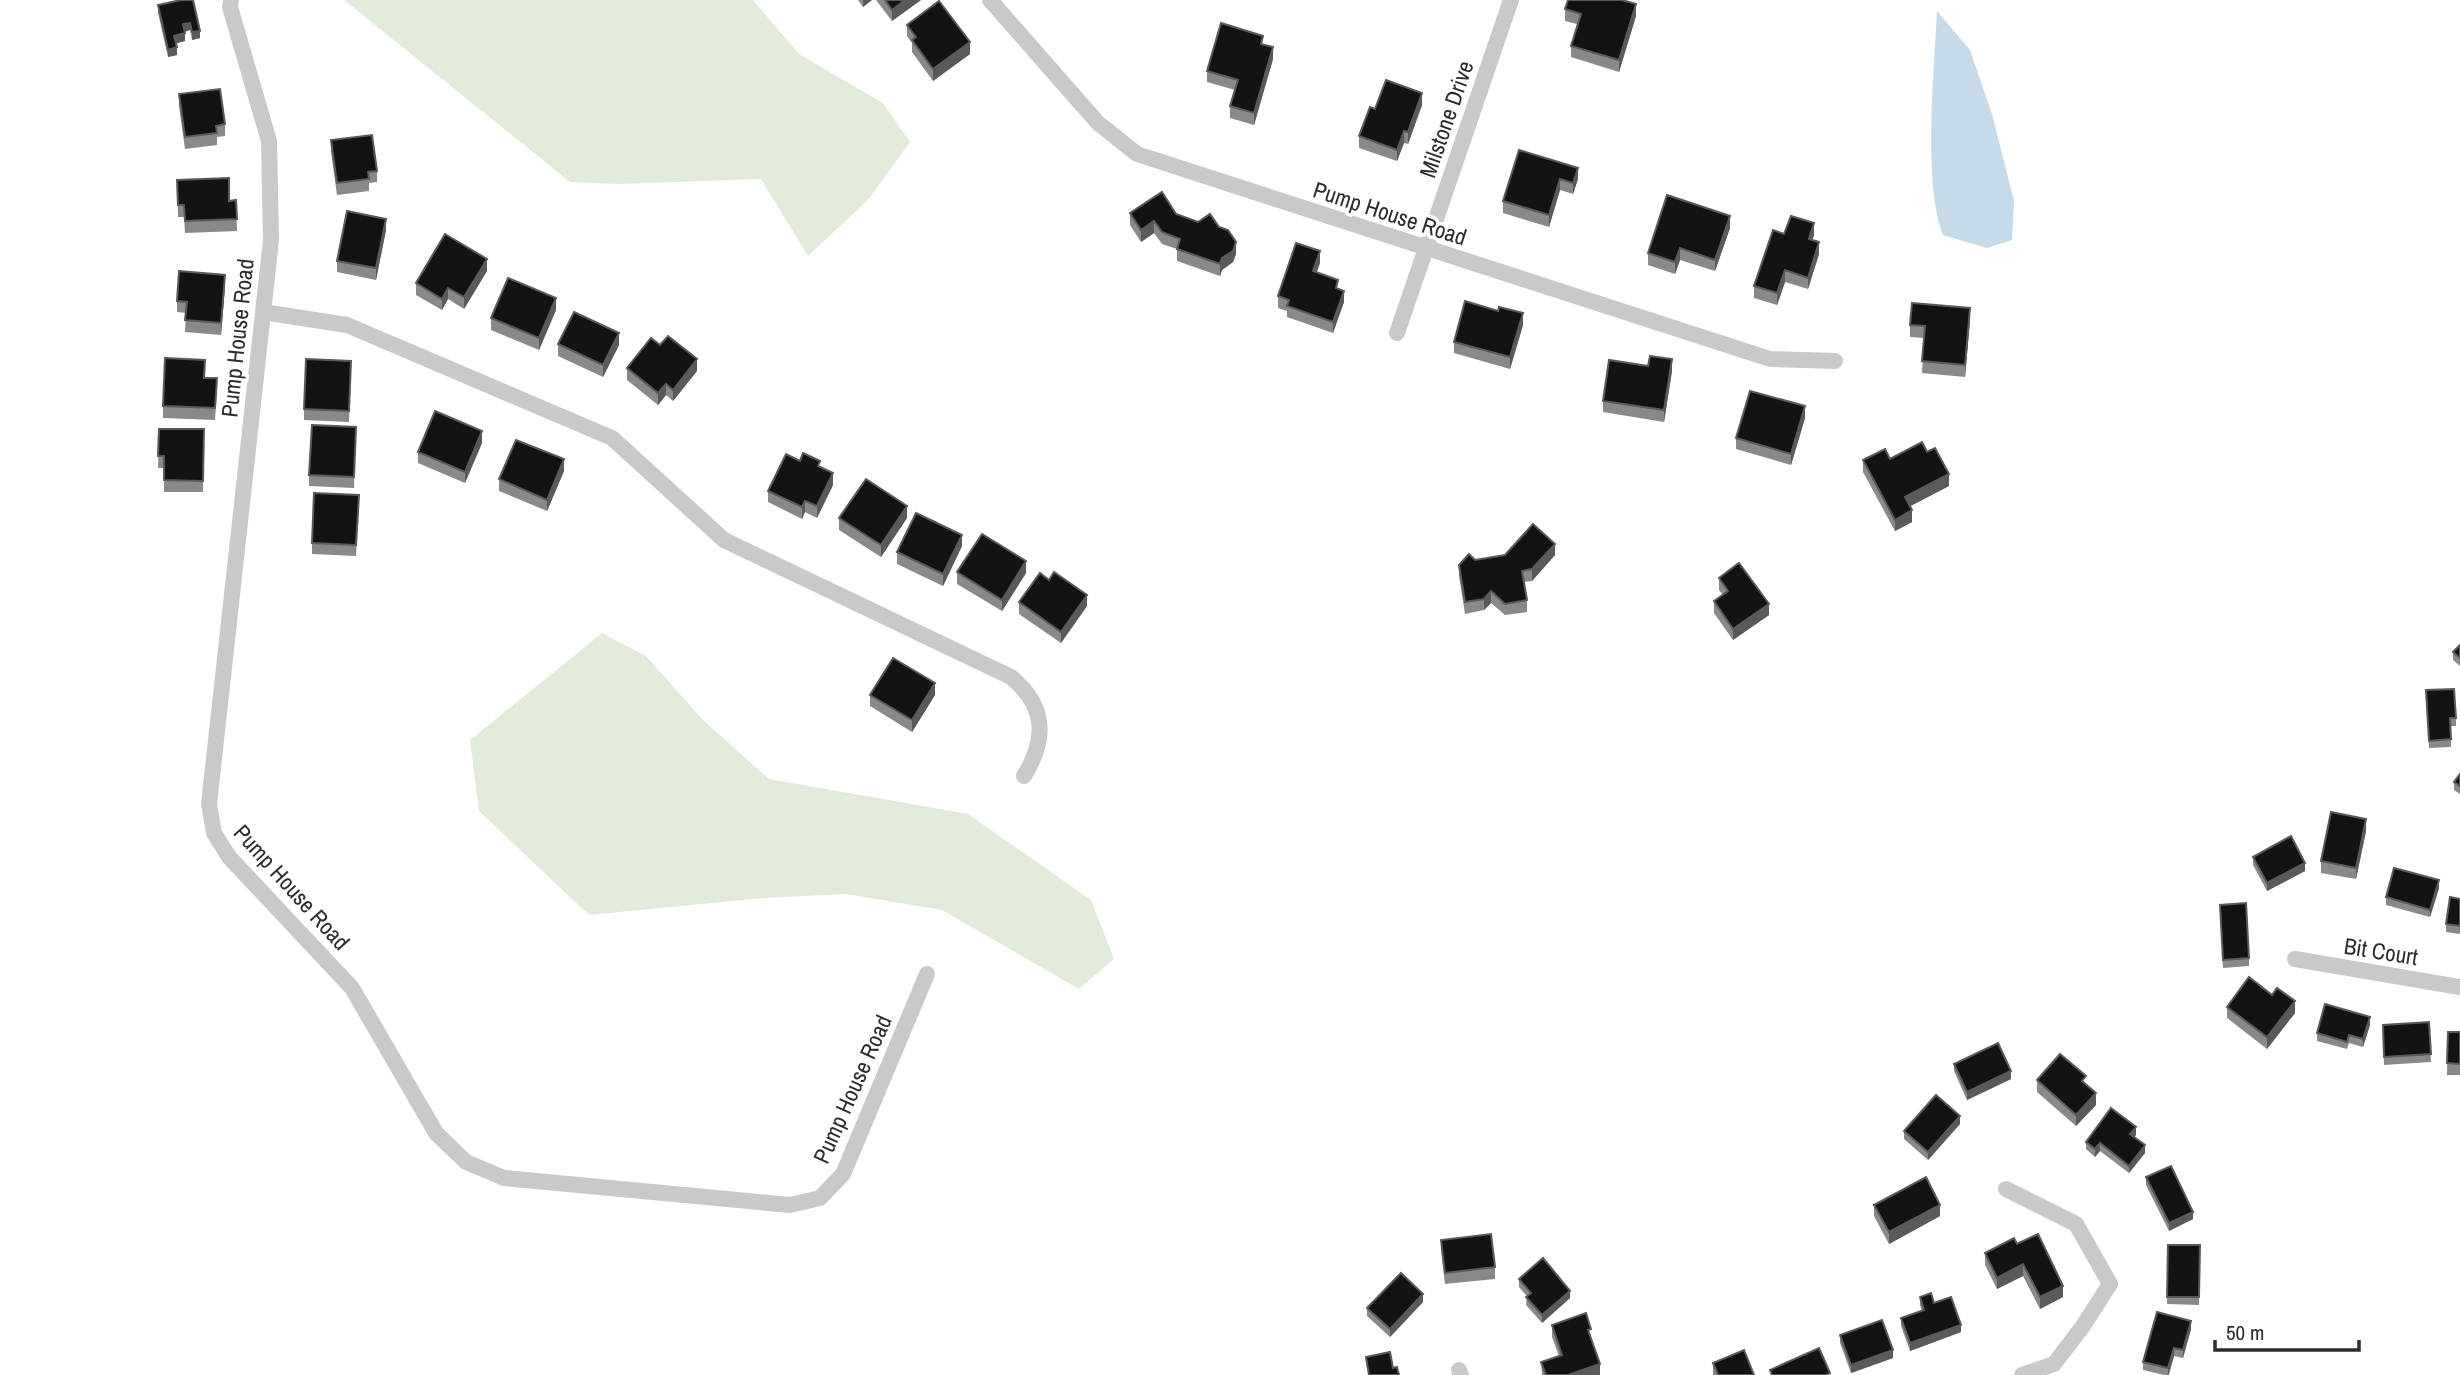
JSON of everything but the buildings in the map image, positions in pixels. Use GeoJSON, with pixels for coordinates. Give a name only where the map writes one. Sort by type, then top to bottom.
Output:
{"type":"FeatureCollection","features":[{"type":"Feature","properties":{"kind":"street","name":"Pump House Road"},"geometry":{"type":"LineString","coordinates":[[231,0],[230,7],[269,141],[271,240],[209,804],[214,833],[229,857],[352,988],[436,1133],[466,1162],[504,1178],[790,1205],[820,1198],[843,1174],[927,974]]}},
{"type":"Feature","properties":{"kind":"street","name":"Pump House Road"},"geometry":{"type":"LineString","coordinates":[[990,0],[1098,123],[1137,154],[1770,359],[1835,361]]}},
{"type":"Feature","properties":{"kind":"street","name":"Milstone Drive"},"geometry":{"type":"LineString","coordinates":[[1397,333],[1511,0]]}},
{"type":"Feature","properties":{"kind":"street"},"geometry":{"type":"LineString","coordinates":[[263,312],[347,325],[612,438],[724,540],[1011,677],[1024,688],[1040,725],[1040,745],[1024,776]]}},
{"type":"Feature","properties":{"kind":"street","name":"Bit Court"},"geometry":{"type":"LineString","coordinates":[[2295,959],[2460,987]]}},
{"type":"Feature","properties":{"kind":"street"},"geometry":{"type":"LineString","coordinates":[[2006,1189],[2076,1224],[2110,1284],[2056,1369],[2022,1375]]}},
{"type":"Feature","properties":{"kind":"green space"},"geometry":{"type":"Polygon","coordinates":[[[344,0],[753,0],[799,54],[883,103],[910,142],[868,200],[808,256],[761,179],[617,184],[570,182],[344,0]]]}},
{"type":"Feature","properties":{"kind":"green space"},"geometry":{"type":"Polygon","coordinates":[[[602,633],[646,656],[703,720],[769,779],[968,814],[1091,900],[1114,959],[1079,989],[942,910],[846,894],[763,898],[589,915],[479,811],[470,740],[602,633]]]}},
{"type":"Feature","properties":{"kind":"water"},"geometry":{"type":"Polygon","coordinates":[[[1937,11],[1970,50],[1992,114],[2014,201],[2012,240],[1987,248],[1943,235],[1937,213],[1933,187],[1931,126],[1937,11]]]}}]}
